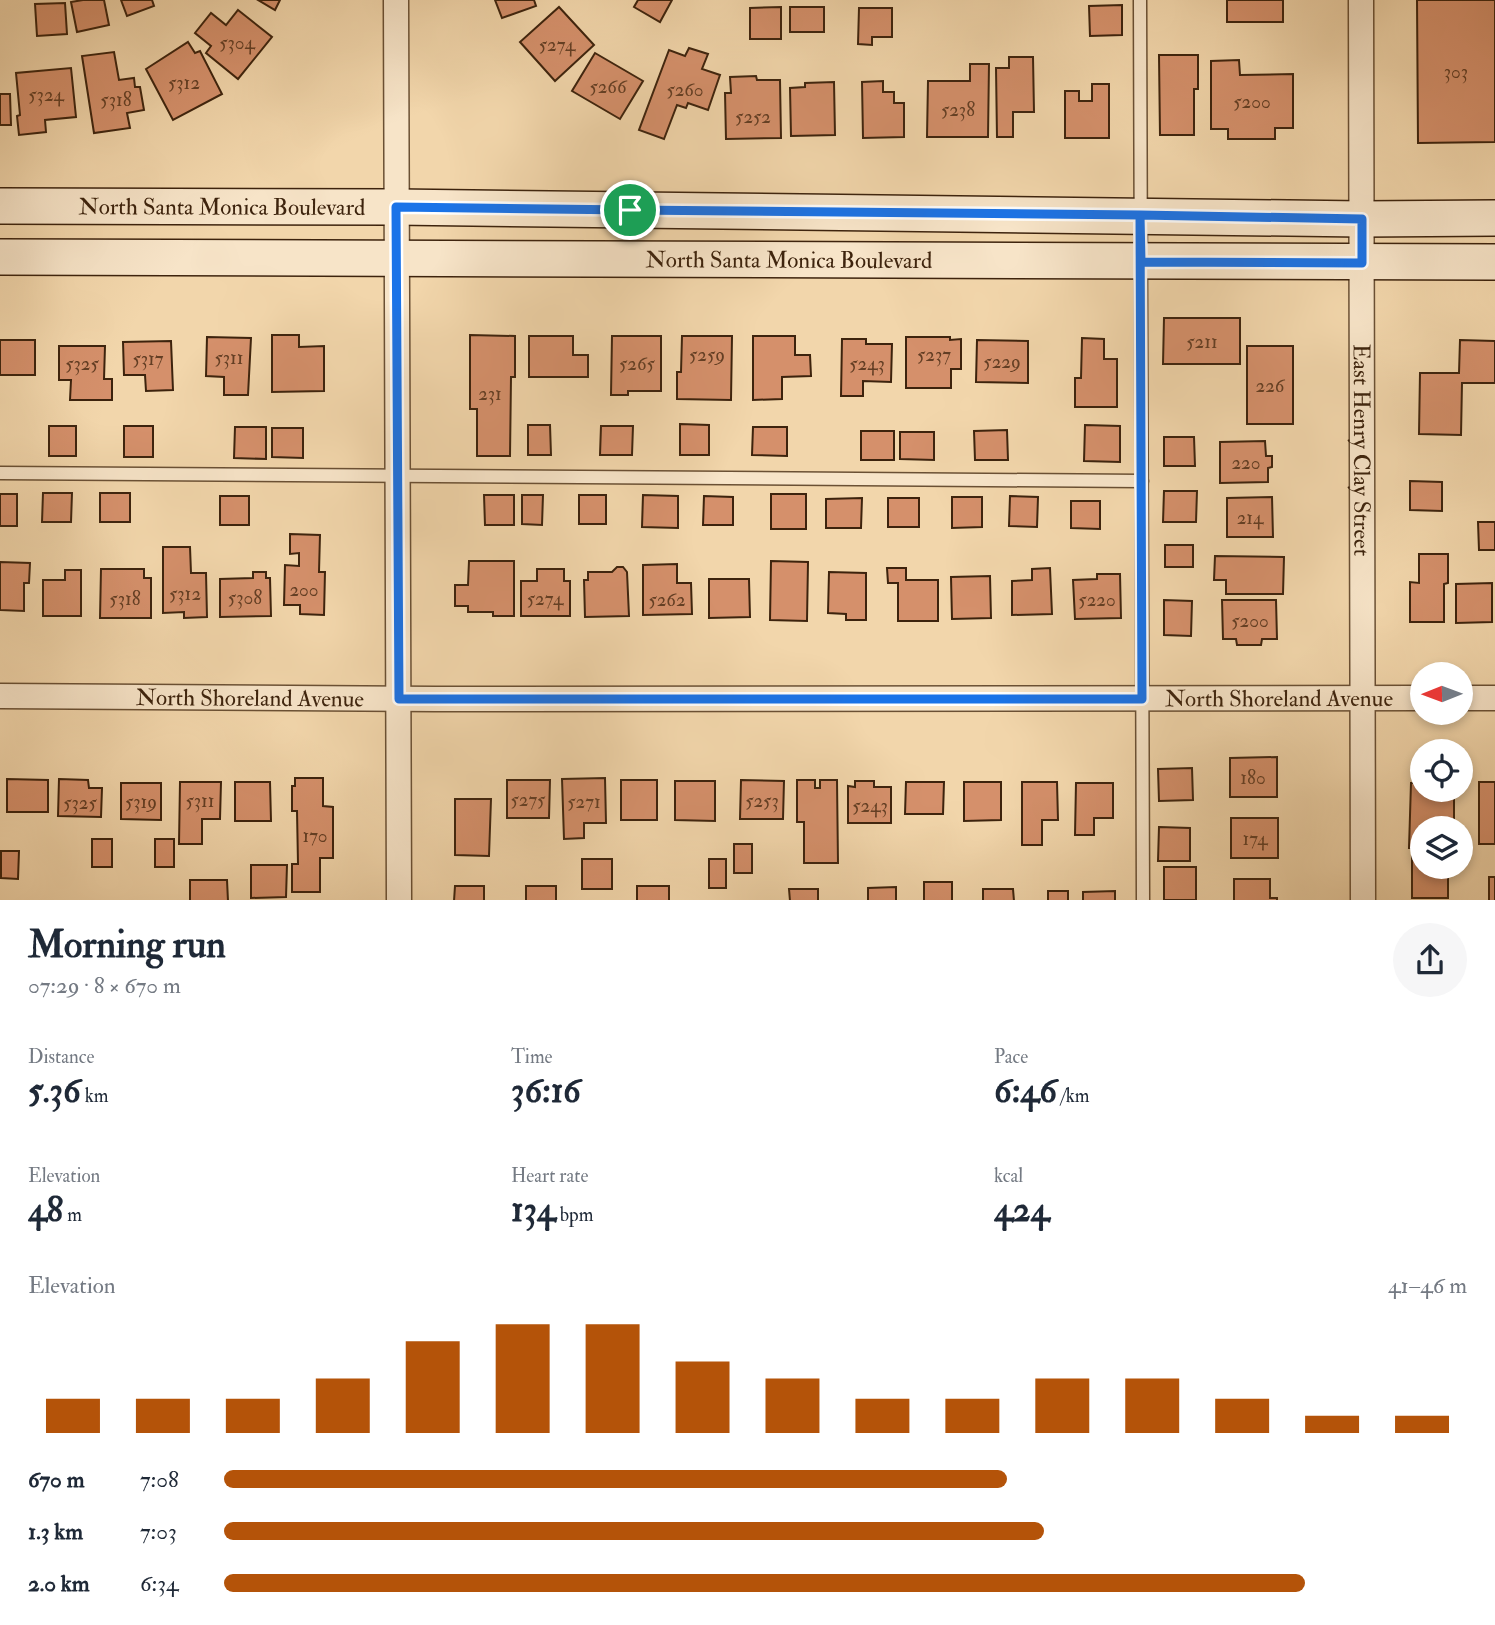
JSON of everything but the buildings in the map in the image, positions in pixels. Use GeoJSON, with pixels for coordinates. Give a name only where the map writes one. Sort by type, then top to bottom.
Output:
{"type":"FeatureCollection","features":[{"type":"Feature","properties":{"kind":"street"},"geometry":{"type":"LineString","coordinates":[[396,0],[399,900]]}},
{"type":"Feature","properties":{"kind":"street","name":"East Henry Clay Street"},"geometry":{"type":"LineString","coordinates":[[1361,0],[1363,900]]}},
{"type":"Feature","properties":{"kind":"street","name":"North Santa Monica Boulevard"},"geometry":{"type":"LineString","coordinates":[[0,206],[396,207],[1362,219],[1495,218]]}},
{"type":"Feature","properties":{"kind":"street","name":"North Santa Monica Boulevard"},"geometry":{"type":"LineString","coordinates":[[0,257],[1495,262]]}},
{"type":"Feature","properties":{"kind":"street","name":"North Shoreland Avenue"},"geometry":{"type":"LineString","coordinates":[[0,696],[399,699],[1410,698]]}},
{"type":"Feature","properties":{"kind":"street"},"geometry":{"type":"LineString","coordinates":[[1474,698],[1495,698]]}},
{"type":"Feature","properties":{"kind":"lane"},"geometry":{"type":"LineString","coordinates":[[1140,0],[1143,900]]}},
{"type":"Feature","properties":{"kind":"lane"},"geometry":{"type":"LineString","coordinates":[[0,473],[1142,481]]}},
{"type":"Feature","properties":{"kind":"route"},"geometry":{"type":"LineString","coordinates":[[630,210],[396,207],[399,699],[1142,699],[1140,215],[1362,219],[1362,263],[1141,262],[1140,215],[630,210]]}}]}
